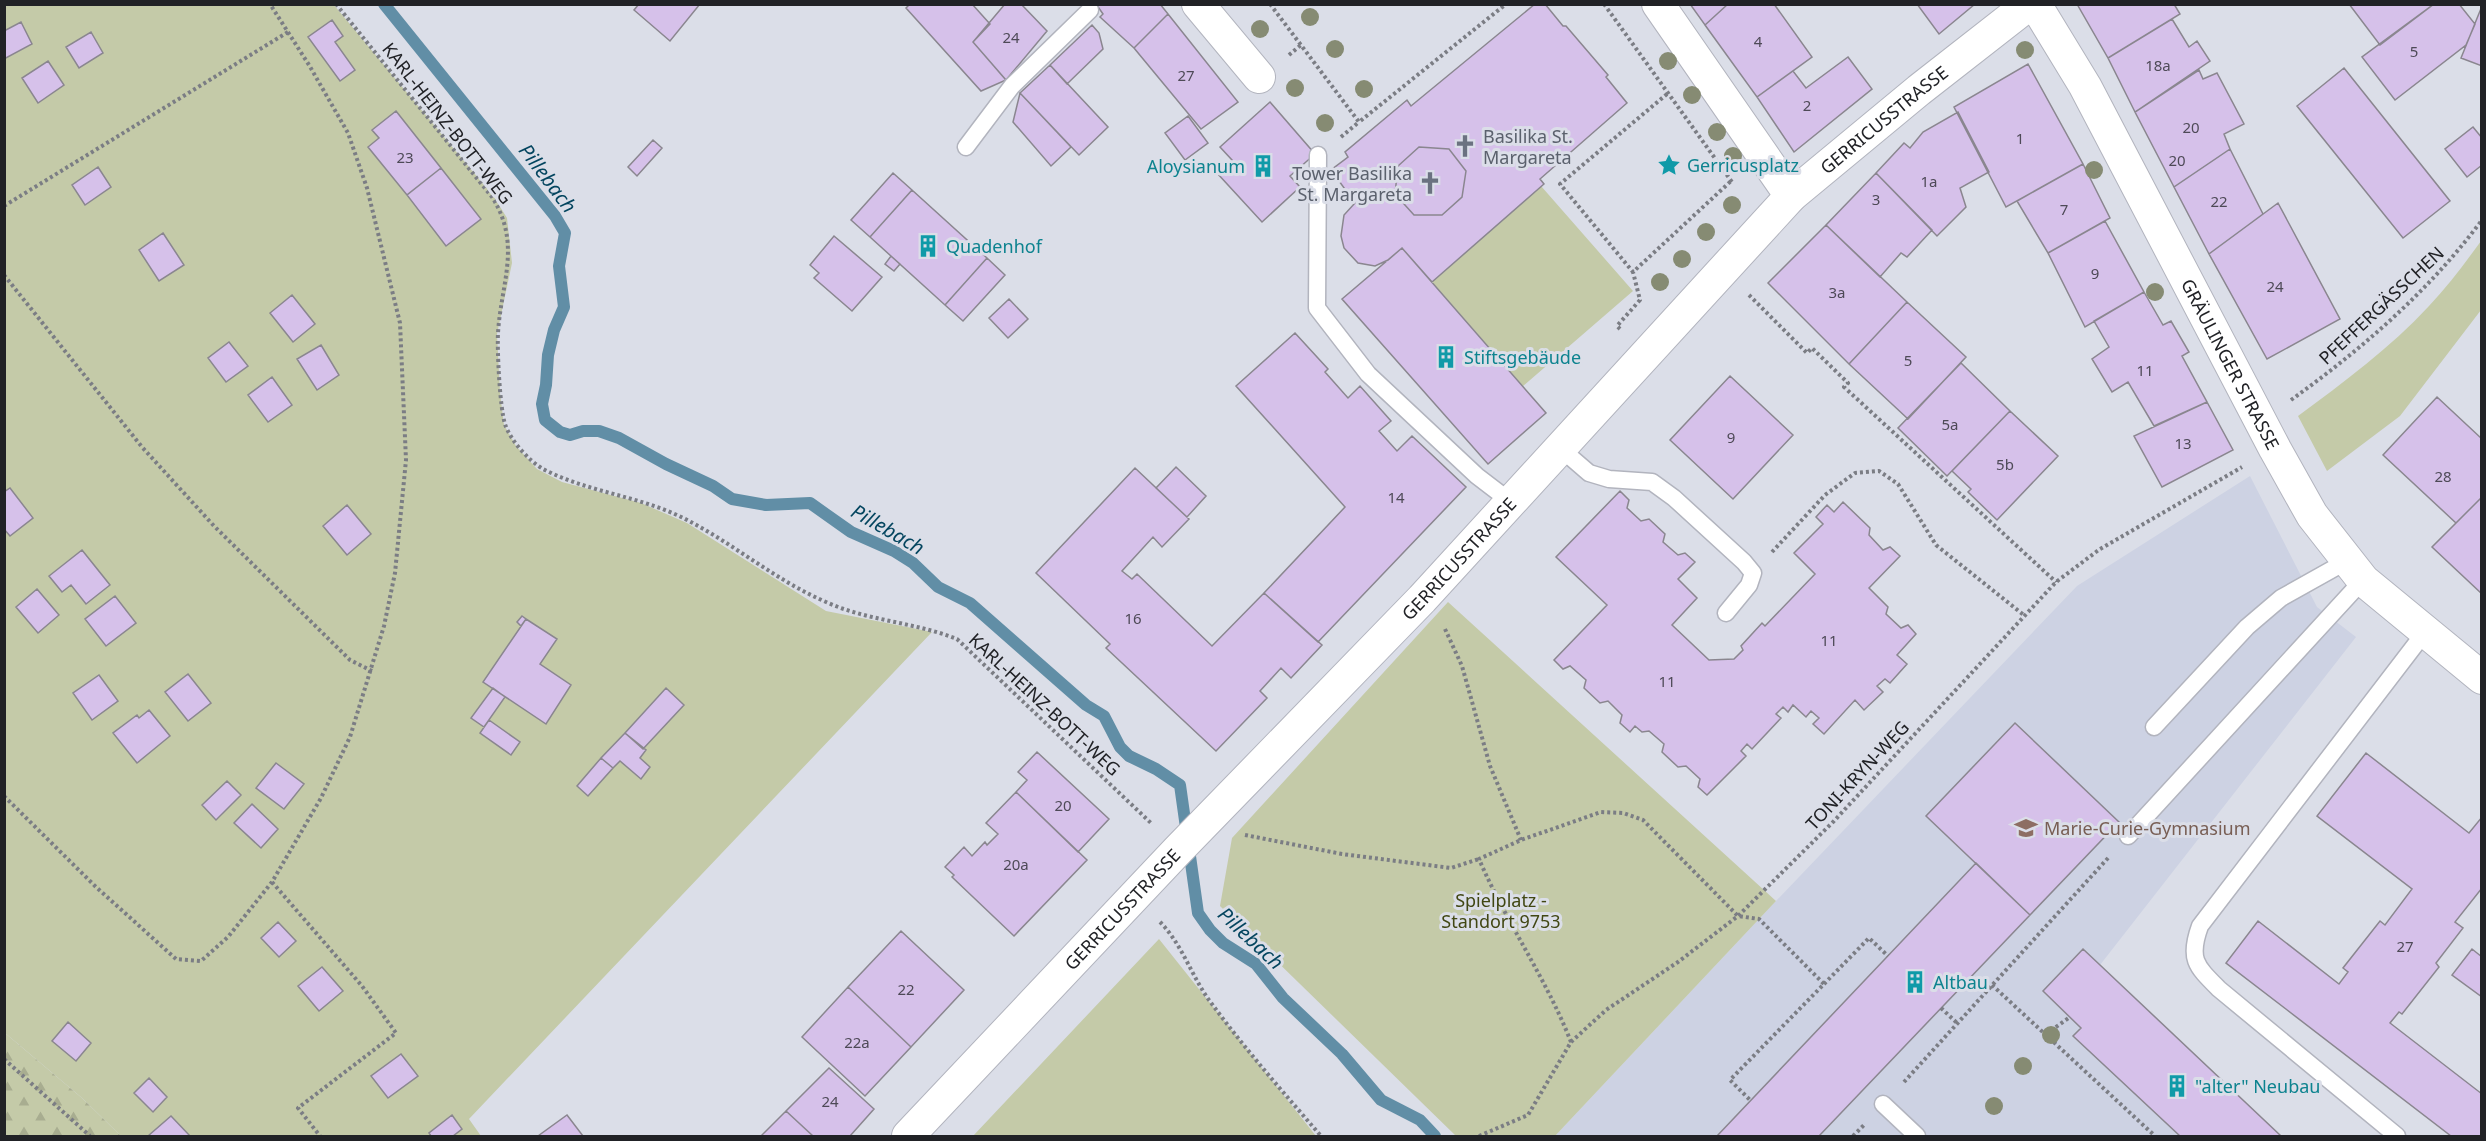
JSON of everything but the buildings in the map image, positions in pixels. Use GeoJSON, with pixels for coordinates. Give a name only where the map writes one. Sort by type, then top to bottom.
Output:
{"type":"FeatureCollection","features":[{"type":"Feature","properties":{"kind":"street"},"geometry":{"type":"LineString","coordinates":[[1198,4],[1259,77]]}},
{"type":"Feature","properties":{"kind":"street"},"geometry":{"type":"LineString","coordinates":[[1658,4],[1791,196]]}},
{"type":"Feature","properties":{"kind":"street","name":"GERRICUSSTRASSE"},"geometry":{"type":"LineString","coordinates":[[908,1137],[1135,896],[1422,599],[1791,196],[1919,90],[2030,4]]}},
{"type":"Feature","properties":{"kind":"street","name":"GRÄULINGER STRASSE"},"geometry":{"type":"LineString","coordinates":[[2035,4],[2085,86],[2275,449],[2312,515],[2355,571],[2481,678]]}},
{"type":"Feature","properties":{"kind":"lane"},"geometry":{"type":"LineString","coordinates":[[966,147],[1012,86],[1090,10]]}},
{"type":"Feature","properties":{"kind":"lane"},"geometry":{"type":"LineString","coordinates":[[1318,155],[1317,308],[1368,374],[1477,476],[1511,502]]}},
{"type":"Feature","properties":{"kind":"lane"},"geometry":{"type":"LineString","coordinates":[[1560,448],[1589,473],[1609,478],[1652,482],[1674,498],[1744,562],[1753,573],[1749,585],[1726,613]]}},
{"type":"Feature","properties":{"kind":"lane"},"geometry":{"type":"LineString","coordinates":[[2154,727],[2247,627],[2281,598],[2355,571]]}},
{"type":"Feature","properties":{"kind":"lane"},"geometry":{"type":"LineString","coordinates":[[2128,836],[2355,571]]}},
{"type":"Feature","properties":{"kind":"lane"},"geometry":{"type":"LineString","coordinates":[[2397,1137],[2199,970],[2193,945],[2200,926],[2425,632]]}},
{"type":"Feature","properties":{"kind":"lane"},"geometry":{"type":"LineString","coordinates":[[1883,1104],[1917,1137]]}},
{"type":"Feature","properties":{"kind":"path"},"geometry":{"type":"LineString","coordinates":[[4,796],[96,887],[176,959],[201,961],[228,937],[272,882],[326,788],[350,737],[372,671],[395,573],[406,460],[400,323],[367,188],[348,133],[270,4]]}},
{"type":"Feature","properties":{"kind":"path","name":"KARL-HEINZ-BOTT-WEG"},"geometry":{"type":"LineString","coordinates":[[336,4],[492,197],[505,218],[508,264],[498,334],[502,393],[505,425],[526,455],[541,468],[565,478],[644,501],[688,520],[826,602],[868,616],[933,630],[957,639],[1182,847]]}},
{"type":"Feature","properties":{"kind":"path"},"geometry":{"type":"LineString","coordinates":[[1270,4],[1359,122],[1506,4]]}},
{"type":"Feature","properties":{"kind":"path"},"geometry":{"type":"LineString","coordinates":[[4,206],[288,32]]}},
{"type":"Feature","properties":{"kind":"path"},"geometry":{"type":"LineString","coordinates":[[1667,94],[1560,184],[1633,272],[1731,181]]}},
{"type":"Feature","properties":{"kind":"path","name":"PFEFFERGÄSSCHEN"},"geometry":{"type":"LineString","coordinates":[[2259,418],[2282,407],[2342,364],[2431,282],[2481,220]]}},
{"type":"Feature","properties":{"kind":"path"},"geometry":{"type":"LineString","coordinates":[[1724,270],[1807,353],[1812,348],[1848,383],[1844,387],[2056,582]]}},
{"type":"Feature","properties":{"kind":"path"},"geometry":{"type":"LineString","coordinates":[[4,275],[142,447],[214,526],[351,660],[372,671]]}},
{"type":"Feature","properties":{"kind":"path","name":"TONI-KRYN-WEG"},"geometry":{"type":"LineString","coordinates":[[1479,1137],[1528,1115],[1571,1042],[1605,1010],[1678,962],[1738,916],[1834,821],[2056,582],[2100,549],[2275,449]]}},
{"type":"Feature","properties":{"kind":"path"},"geometry":{"type":"LineString","coordinates":[[1753,573],[1825,495],[1855,473],[1879,471],[1898,484],[1936,545],[2025,616]]}},
{"type":"Feature","properties":{"kind":"path"},"geometry":{"type":"LineString","coordinates":[[1422,599],[1438,616],[1462,666],[1491,766],[1521,840]]}},
{"type":"Feature","properties":{"kind":"path"},"geometry":{"type":"LineString","coordinates":[[1212,816],[1247,837],[1342,854],[1451,868],[1601,812],[1623,813],[1643,820],[1738,916],[1759,919],[1824,984]]}},
{"type":"Feature","properties":{"kind":"path"},"geometry":{"type":"LineString","coordinates":[[1853,1137],[2128,836]]}},
{"type":"Feature","properties":{"kind":"path"},"geometry":{"type":"LineString","coordinates":[[1479,859],[1495,895],[1557,1005],[1571,1042]]}},
{"type":"Feature","properties":{"kind":"path"},"geometry":{"type":"LineString","coordinates":[[272,882],[362,986],[396,1033],[298,1108],[320,1137]]}},
{"type":"Feature","properties":{"kind":"path"},"geometry":{"type":"LineString","coordinates":[[1135,896],[1171,933],[1207,998],[1321,1137]]}},
{"type":"Feature","properties":{"kind":"path"},"geometry":{"type":"LineString","coordinates":[[1751,1101],[1730,1080],[1869,938],[1888,956]]}},
{"type":"Feature","properties":{"kind":"path"},"geometry":{"type":"LineString","coordinates":[[1992,985],[2155,1137]]}},
{"type":"Feature","properties":{"kind":"path"},"geometry":{"type":"LineString","coordinates":[[1941,1008],[1957,1023]]}},
{"type":"Feature","properties":{"kind":"path"},"geometry":{"type":"LineString","coordinates":[[2046,1034],[2070,1017]]}},
{"type":"Feature","properties":{"kind":"path"},"geometry":{"type":"LineString","coordinates":[[4,1059],[90,1137]]}},
{"type":"Feature","properties":{"kind":"shaded area","name":"Marie-Curie-Gymnasium"},"geometry":{"type":"Polygon","coordinates":[[[2250,476],[2317,607],[2356,637],[2100,965],[2281,1136],[1555,1136],[2077,586],[2250,476]]]}},
{"type":"Feature","properties":{"kind":"green space"},"geometry":{"type":"Polygon","coordinates":[[[5,5],[334,5],[494,197],[507,218],[512,263],[497,334],[500,393],[504,425],[516,446],[537,469],[562,482],[641,503],[687,523],[826,611],[932,632],[469,1119],[481,1136],[121,1136],[82,1098],[5,1033],[5,5]]]}},
{"type":"Feature","properties":{"kind":"green space"},"geometry":{"type":"Polygon","coordinates":[[[1541,186],[1633,291],[1523,386],[1432,282],[1541,186]]]}},
{"type":"Feature","properties":{"kind":"green space"},"geometry":{"type":"Polygon","coordinates":[[[2481,241],[2481,310],[2400,416],[2327,471],[2298,416],[2399,336],[2443,290],[2481,241]]]}},
{"type":"Feature","properties":{"kind":"green space","name":"Spielplatz - Standort 9753"},"geometry":{"type":"Polygon","coordinates":[[[1448,602],[1776,901],[1555,1136],[1456,1136],[1220,906],[1232,838],[1448,602]]]}},
{"type":"Feature","properties":{"kind":"green space"},"geometry":{"type":"Polygon","coordinates":[[[1159,939],[1316,1136],[973,1136],[1159,939]]]}},
{"type":"Feature","properties":{"kind":"green space"},"geometry":{"type":"Polygon","coordinates":[[[5,1033],[82,1098],[121,1136],[5,1136],[5,1033]]]}},
{"type":"Feature","properties":{"kind":"waterway","name":"Pillebach"},"geometry":{"type":"LineString","coordinates":[[384,4],[555,216],[565,233],[559,266],[564,307],[554,330],[548,355],[542,404],[545,420],[560,432],[570,435],[583,431],[599,431],[619,438],[713,486],[732,499],[766,505],[810,503],[851,532],[894,551],[913,563],[938,587],[970,603],[1086,705],[1104,716],[1120,747],[1129,756],[1156,769],[1180,785],[1198,913],[1210,930],[1223,943],[1256,964],[1283,998],[1342,1054],[1381,1100],[1420,1120],[1435,1136]]}},
{"type":"Feature","properties":{"kind":"place","name":"Basilika St. Margareta"},"geometry":{"type":"Point","coordinates":[1465,146]}},
{"type":"Feature","properties":{"kind":"place","name":"Gerricusplatz"},"geometry":{"type":"Point","coordinates":[1669,165]}},
{"type":"Feature","properties":{"kind":"place","name":"Aloysianum"},"geometry":{"type":"Point","coordinates":[1263,166]}},
{"type":"Feature","properties":{"kind":"place","name":"Tower Basilika St. Margareta"},"geometry":{"type":"Point","coordinates":[1430,183]}},
{"type":"Feature","properties":{"kind":"place","name":"Quadenhof"},"geometry":{"type":"Point","coordinates":[928,246]}},
{"type":"Feature","properties":{"kind":"place","name":"Stiftsgebäude"},"geometry":{"type":"Point","coordinates":[1446,357]}},
{"type":"Feature","properties":{"kind":"place","name":"Marie-Curie-Gymnasium"},"geometry":{"type":"Point","coordinates":[2026,828]}},
{"type":"Feature","properties":{"kind":"place","name":"Altbau"},"geometry":{"type":"Point","coordinates":[1915,982]}},
{"type":"Feature","properties":{"kind":"place","name":"\"alter\" Neubau"},"geometry":{"type":"Point","coordinates":[2177,1086]}}]}
